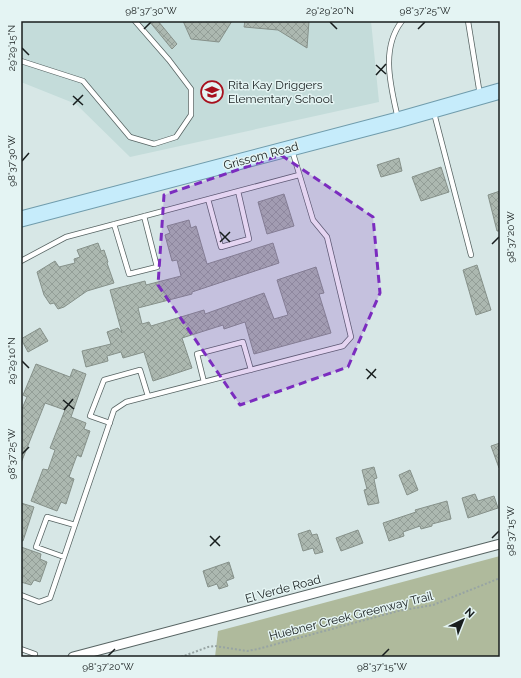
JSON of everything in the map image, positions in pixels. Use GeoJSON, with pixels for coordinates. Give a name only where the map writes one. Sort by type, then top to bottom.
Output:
{"type":"FeatureCollection","features":[{"type":"Feature","properties":{"kind":"main road","name":"Grissom Road"},"geometry":{"type":"LineString","coordinates":[[21,219],[433,111],[500,91]]}},
{"type":"Feature","properties":{"kind":"street","name":"El Verde Road"},"geometry":{"type":"LineString","coordinates":[[73,657],[500,544]]}},
{"type":"Feature","properties":{"kind":"lane"},"geometry":{"type":"LineString","coordinates":[[21,61],[83,81],[130,137],[154,144],[176,137],[191,115],[191,89],[169,60],[135,21]]}},
{"type":"Feature","properties":{"kind":"lane"},"geometry":{"type":"LineString","coordinates":[[398,120],[392,90],[389,57],[392,38],[402,21]]}},
{"type":"Feature","properties":{"kind":"lane"},"geometry":{"type":"LineString","coordinates":[[468,21],[480,96]]}},
{"type":"Feature","properties":{"kind":"lane"},"geometry":{"type":"LineString","coordinates":[[433,111],[471,255]]}},
{"type":"Feature","properties":{"kind":"lane"},"geometry":{"type":"LineString","coordinates":[[21,595],[39,602],[50,598],[114,410],[126,402],[343,346],[351,337],[327,237],[313,220],[291,148]]}},
{"type":"Feature","properties":{"kind":"lane"},"geometry":{"type":"LineString","coordinates":[[21,261],[66,237],[299,175]]}},
{"type":"Feature","properties":{"kind":"lane"},"geometry":{"type":"LineString","coordinates":[[208,199],[221,247],[248,239],[238,191]]}},
{"type":"Feature","properties":{"kind":"lane"},"geometry":{"type":"LineString","coordinates":[[114,224],[129,274],[157,267],[144,216]]}},
{"type":"Feature","properties":{"kind":"lane"},"geometry":{"type":"LineString","coordinates":[[204,382],[197,354],[235,344],[243,342],[251,370]]}},
{"type":"Feature","properties":{"kind":"lane"},"geometry":{"type":"LineString","coordinates":[[110,423],[90,416],[104,380],[140,370],[148,396]]}},
{"type":"Feature","properties":{"kind":"lane"},"geometry":{"type":"LineString","coordinates":[[64,557],[36,547],[47,517],[75,525]]}},
{"type":"Feature","properties":{"kind":"lane"},"geometry":{"type":"LineString","coordinates":[[21,649],[35,654]]}},
{"type":"Feature","properties":{"kind":"path","name":"Huebner Creek Greenway Trail"},"geometry":{"type":"LineString","coordinates":[[181,657],[208,647],[215,646],[247,651],[258,649],[398,611],[433,605],[500,578]]}},
{"type":"Feature","properties":{"kind":"highlighted area"},"geometry":{"type":"Polygon","coordinates":[[[281,155],[373,217],[380,293],[348,367],[240,405],[158,285],[164,195],[281,155]]]}},
{"type":"Feature","properties":{"kind":"shaded area","name":"Rita Kay Driggers Elementary School"},"geometry":{"type":"Polygon","coordinates":[[[21,21],[371,21],[379,102],[130,157],[76,104],[21,82],[21,21]]]}},
{"type":"Feature","properties":{"kind":"green space"},"geometry":{"type":"Polygon","coordinates":[[[500,556],[500,657],[215,657],[218,631],[500,556]]]}},
{"type":"Feature","properties":{"kind":"building"},"geometry":{"type":"Polygon","coordinates":[[[149,21],[158,21],[177,44],[172,49],[149,21]]]}},
{"type":"Feature","properties":{"kind":"building"},"geometry":{"type":"Polygon","coordinates":[[[183,21],[232,21],[219,42],[191,39],[183,21]]]}},
{"type":"Feature","properties":{"kind":"building"},"geometry":{"type":"Polygon","coordinates":[[[245,21],[309,21],[307,48],[278,30],[244,27],[245,21]]]}},
{"type":"Feature","properties":{"kind":"building"},"geometry":{"type":"Polygon","coordinates":[[[399,158],[402,171],[381,177],[377,165],[399,158]]]}},
{"type":"Feature","properties":{"kind":"building"},"geometry":{"type":"Polygon","coordinates":[[[441,167],[449,192],[421,201],[412,177],[441,167]]]}},
{"type":"Feature","properties":{"kind":"building"},"geometry":{"type":"Polygon","coordinates":[[[500,191],[500,231],[497,231],[488,195],[500,191]]]}},
{"type":"Feature","properties":{"kind":"building"},"geometry":{"type":"Polygon","coordinates":[[[284,194],[294,226],[267,234],[258,202],[284,194]]]}},
{"type":"Feature","properties":{"kind":"building"},"geometry":{"type":"Polygon","coordinates":[[[189,220],[191,228],[196,226],[207,264],[273,243],[279,263],[192,292],[192,294],[138,308],[142,324],[149,322],[151,326],[204,310],[205,314],[264,293],[274,319],[288,315],[277,280],[316,267],[324,293],[319,294],[331,333],[254,354],[245,322],[224,329],[223,325],[182,338],[192,368],[153,381],[144,352],[123,358],[121,352],[107,356],[108,361],[86,367],[82,351],[111,344],[107,332],[118,328],[122,333],[110,290],[145,281],[146,285],[181,276],[177,260],[172,261],[165,235],[170,233],[167,226],[189,220]]]}},
{"type":"Feature","properties":{"kind":"building"},"geometry":{"type":"Polygon","coordinates":[[[98,243],[101,251],[104,250],[114,283],[87,291],[64,307],[58,309],[54,303],[50,304],[44,295],[37,272],[55,261],[59,267],[75,263],[74,259],[80,257],[77,250],[98,243]]]}},
{"type":"Feature","properties":{"kind":"building"},"geometry":{"type":"Polygon","coordinates":[[[477,265],[491,310],[476,315],[463,270],[477,265]]]}},
{"type":"Feature","properties":{"kind":"building"},"geometry":{"type":"Polygon","coordinates":[[[40,328],[48,341],[28,352],[21,339],[40,328]]]}},
{"type":"Feature","properties":{"kind":"building"},"geometry":{"type":"Polygon","coordinates":[[[36,364],[70,377],[73,369],[86,374],[71,417],[86,423],[84,429],[90,431],[81,457],[77,455],[69,477],[74,479],[66,504],[61,502],[57,511],[31,501],[43,469],[48,470],[55,450],[50,448],[65,410],[45,403],[21,463],[21,411],[27,397],[23,395],[36,364]]]}},
{"type":"Feature","properties":{"kind":"building"},"geometry":{"type":"Polygon","coordinates":[[[500,443],[500,467],[499,468],[491,446],[500,443]]]}},
{"type":"Feature","properties":{"kind":"building"},"geometry":{"type":"Polygon","coordinates":[[[374,467],[377,478],[374,479],[379,503],[368,505],[364,490],[367,489],[362,470],[374,467]]]}},
{"type":"Feature","properties":{"kind":"building"},"geometry":{"type":"Polygon","coordinates":[[[410,470],[418,490],[407,495],[399,475],[410,470]]]}},
{"type":"Feature","properties":{"kind":"building"},"geometry":{"type":"Polygon","coordinates":[[[475,494],[478,501],[494,496],[498,508],[468,518],[462,498],[475,494]]]}},
{"type":"Feature","properties":{"kind":"building"},"geometry":{"type":"Polygon","coordinates":[[[447,501],[451,519],[432,524],[432,526],[421,529],[420,526],[403,532],[404,536],[389,541],[383,523],[416,512],[415,510],[447,501]]]}},
{"type":"Feature","properties":{"kind":"building"},"geometry":{"type":"Polygon","coordinates":[[[21,503],[34,507],[23,541],[21,541],[21,503]]]}},
{"type":"Feature","properties":{"kind":"building"},"geometry":{"type":"Polygon","coordinates":[[[310,530],[312,535],[317,534],[323,552],[315,554],[313,548],[303,551],[298,534],[310,530]]]}},
{"type":"Feature","properties":{"kind":"building"},"geometry":{"type":"Polygon","coordinates":[[[358,530],[363,543],[341,551],[336,538],[358,530]]]}},
{"type":"Feature","properties":{"kind":"building"},"geometry":{"type":"Polygon","coordinates":[[[21,547],[41,554],[40,559],[47,562],[40,582],[34,580],[31,585],[21,582],[21,547]]]}},
{"type":"Feature","properties":{"kind":"building"},"geometry":{"type":"Polygon","coordinates":[[[229,562],[234,578],[226,581],[228,586],[219,589],[217,584],[208,587],[203,571],[229,562]]]}},
{"type":"Feature","properties":{"kind":"place","name":"Rita Kay Driggers Elementary School"},"geometry":{"type":"Point","coordinates":[212,92]}}]}
